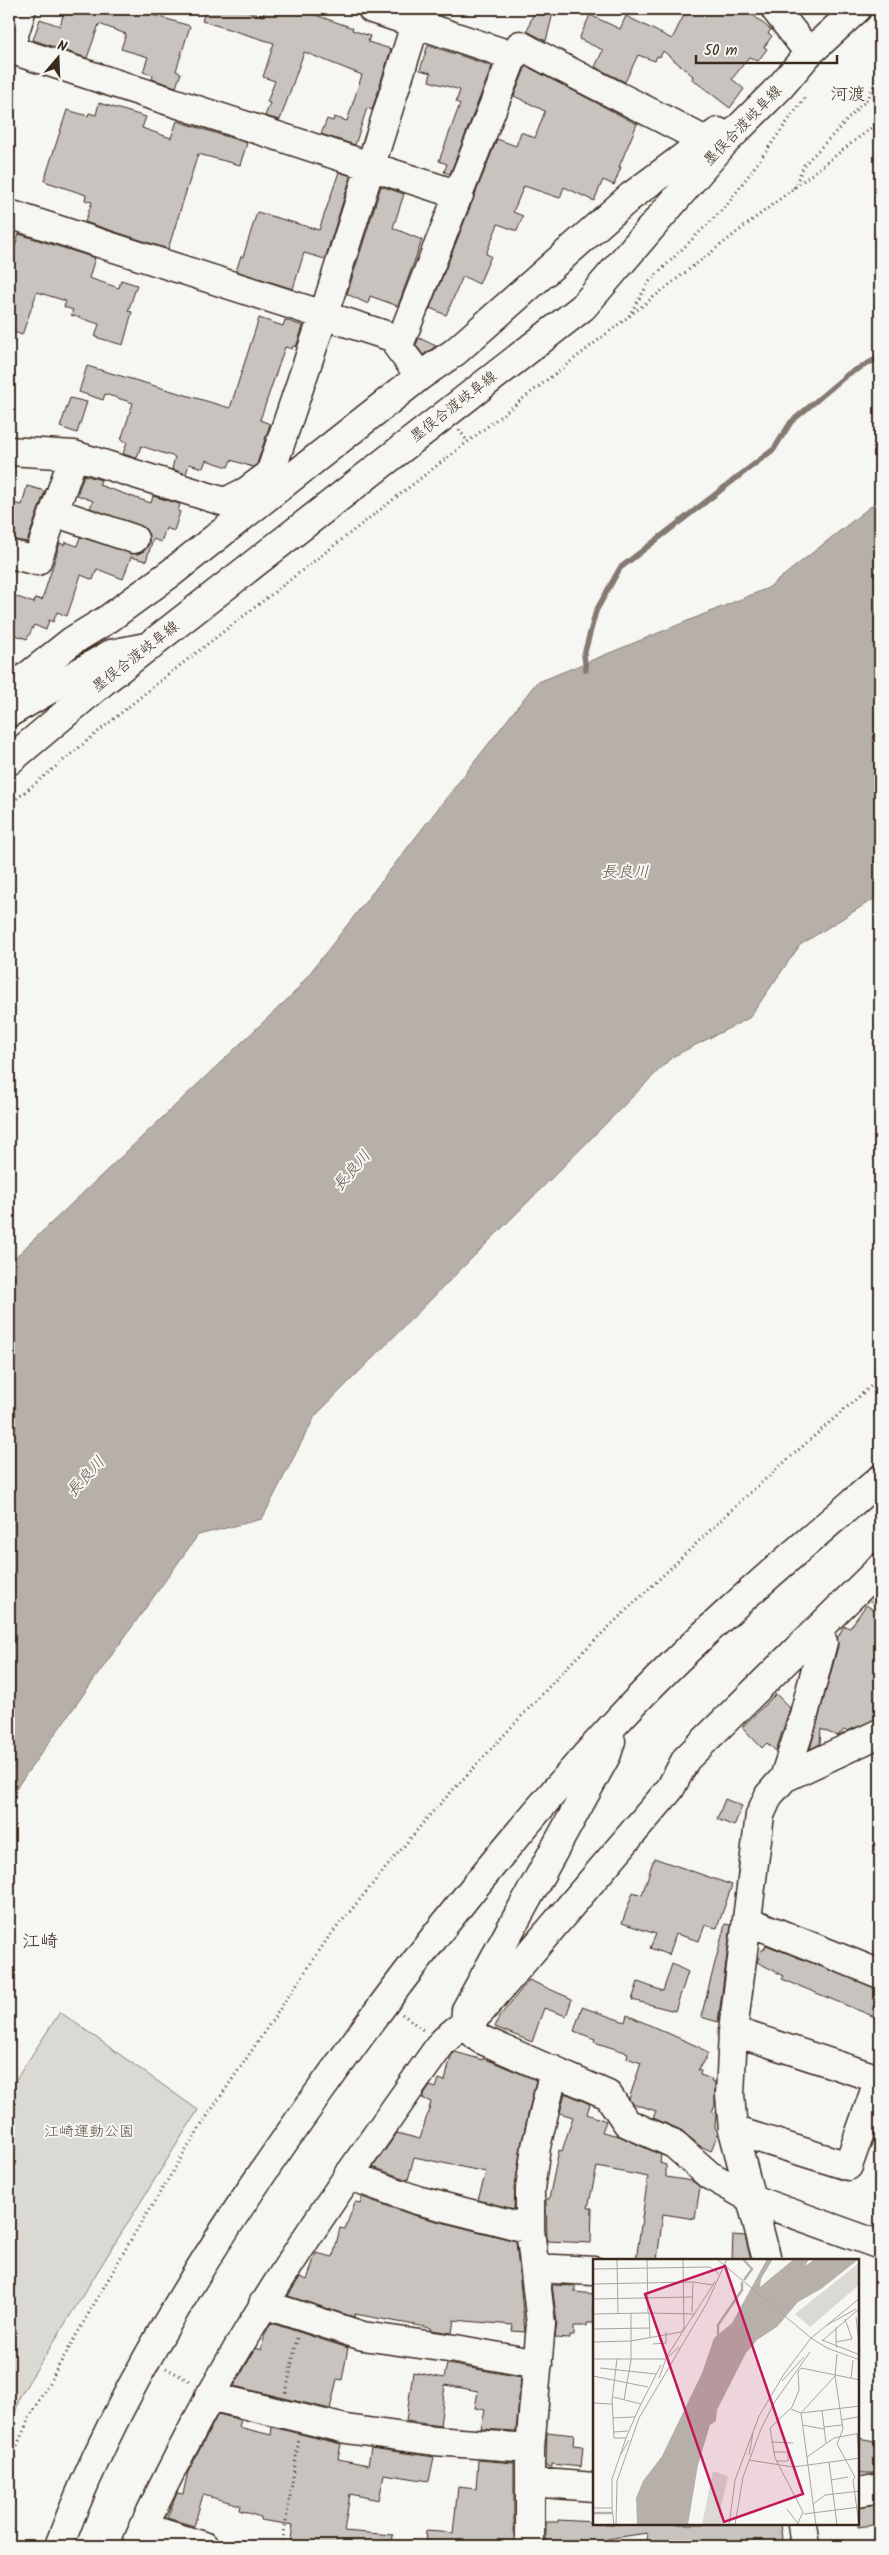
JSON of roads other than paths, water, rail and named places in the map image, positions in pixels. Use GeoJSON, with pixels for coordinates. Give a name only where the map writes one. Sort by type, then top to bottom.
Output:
{"type":"FeatureCollection","features":[{"type":"Feature","properties":{"kind":"street"},"geometry":{"type":"LineString","coordinates":[[22,9],[9,50],[459,195]]}},
{"type":"Feature","properties":{"kind":"street"},"geometry":{"type":"LineString","coordinates":[[372,9],[418,16],[512,56]]}},
{"type":"Feature","properties":{"kind":"street"},"geometry":{"type":"LineString","coordinates":[[775,9],[809,53]]}},
{"type":"Feature","properties":{"kind":"street","name":"墨俣合渡岐阜線"},"geometry":{"type":"LineString","coordinates":[[9,761],[104,681],[583,307],[725,142],[781,86],[809,53],[857,9]]}},
{"type":"Feature","properties":{"kind":"street"},"geometry":{"type":"LineString","coordinates":[[152,586],[168,558],[195,535],[225,502],[247,491],[270,474],[324,314],[418,16]]}},
{"type":"Feature","properties":{"kind":"street"},"geometry":{"type":"LineString","coordinates":[[420,376],[398,347],[512,56],[520,45],[596,87],[644,108],[705,141]]}},
{"type":"Feature","properties":{"kind":"street"},"geometry":{"type":"LineString","coordinates":[[9,692],[72,641],[108,619],[152,586],[315,461],[420,376],[455,352],[630,197],[781,86]]}},
{"type":"Feature","properties":{"kind":"street"},"geometry":{"type":"LineString","coordinates":[[9,214],[401,340]]}},
{"type":"Feature","properties":{"kind":"street"},"geometry":{"type":"LineString","coordinates":[[9,451],[74,455],[225,502]]}},
{"type":"Feature","properties":{"kind":"street"},"geometry":{"type":"LineString","coordinates":[[9,554],[37,561],[74,455]]}},
{"type":"Feature","properties":{"kind":"street"},"geometry":{"type":"LineString","coordinates":[[54,512],[134,539]]}},
{"type":"Feature","properties":{"kind":"street"},"geometry":{"type":"LineString","coordinates":[[9,713],[111,654],[151,646]]}},
{"type":"Feature","properties":{"kind":"street"},"geometry":{"type":"LineString","coordinates":[[59,2546],[106,2435],[180,2303],[259,2177],[385,2001],[494,1864],[619,1719],[716,1621],[880,1479]]}},
{"type":"Feature","properties":{"kind":"street"},"geometry":{"type":"LineString","coordinates":[[204,2546],[140,2537],[210,2395],[263,2304],[348,2175],[441,2044],[452,2031],[465,2024],[481,2011],[670,1789],[686,1759],[880,1568]]}},
{"type":"Feature","properties":{"kind":"street"},"geometry":{"type":"LineString","coordinates":[[767,2259],[733,2130],[730,2095],[734,2031],[760,1815],[769,1795],[784,1778],[802,1726],[823,1642],[817,1631]]}},
{"type":"Feature","properties":{"kind":"street"},"geometry":{"type":"LineString","coordinates":[[619,1719],[607,1754],[466,2010],[465,2024],[480,2039],[608,2095],[627,2123],[674,2144],[708,2175],[752,2199],[880,2245]]}},
{"type":"Feature","properties":{"kind":"street"},"geometry":{"type":"LineString","coordinates":[[784,1778],[880,1734]]}},
{"type":"Feature","properties":{"kind":"street"},"geometry":{"type":"LineString","coordinates":[[748,1920],[880,1974]]}},
{"type":"Feature","properties":{"kind":"street"},"geometry":{"type":"LineString","coordinates":[[733,2130],[848,2166],[879,2079],[734,2031]]}},
{"type":"Feature","properties":{"kind":"street"},"geometry":{"type":"LineString","coordinates":[[530,2546],[530,2448],[541,2324],[530,2228],[530,2189],[536,2147],[554,2070]]}},
{"type":"Feature","properties":{"kind":"street"},"geometry":{"type":"LineString","coordinates":[[348,2175],[417,2200],[530,2228]]}},
{"type":"Feature","properties":{"kind":"street"},"geometry":{"type":"LineString","coordinates":[[535,2268],[593,2272]]}},
{"type":"Feature","properties":{"kind":"street"},"geometry":{"type":"LineString","coordinates":[[263,2304],[301,2318],[363,2336],[455,2349],[538,2364]]}},
{"type":"Feature","properties":{"kind":"street"},"geometry":{"type":"LineString","coordinates":[[210,2395],[346,2429],[434,2441],[530,2448]]}},
{"type":"Feature","properties":{"kind":"street"},"geometry":{"type":"LineString","coordinates":[[530,2482],[593,2486]]}},
{"type":"Feature","properties":{"kind":"street"},"geometry":{"type":"LineString","coordinates":[[859,2492],[880,2488]]}},
{"type":"Feature","properties":{"kind":"street"},"geometry":{"type":"LineString","coordinates":[[802,2525],[805,2546]]}},
{"type":"Feature","properties":{"kind":"water","name":"長良川"},"geometry":{"type":"Polygon","coordinates":[[[880,499],[880,895],[800,945],[749,1018],[672,1057],[315,1416],[262,1519],[198,1535],[9,1798],[9,1263],[295,992],[536,683],[768,588],[880,499]]]}},
{"type":"Feature","properties":{"kind":"waterway"},"geometry":{"type":"LineString","coordinates":[[586,670],[584,655],[596,611],[620,568],[774,449],[791,422],[848,374],[880,357]]}},
{"type":"Feature","properties":{"kind":"district","name":"河渡"},"geometry":{"type":"Point","coordinates":[848,95]}},
{"type":"Feature","properties":{"kind":"district","name":"江崎"},"geometry":{"type":"Point","coordinates":[40,1942]}},
{"type":"Feature","properties":{"kind":"park label","name":"江崎運動公園"},"geometry":{"type":"Point","coordinates":[89,2132]}}]}
